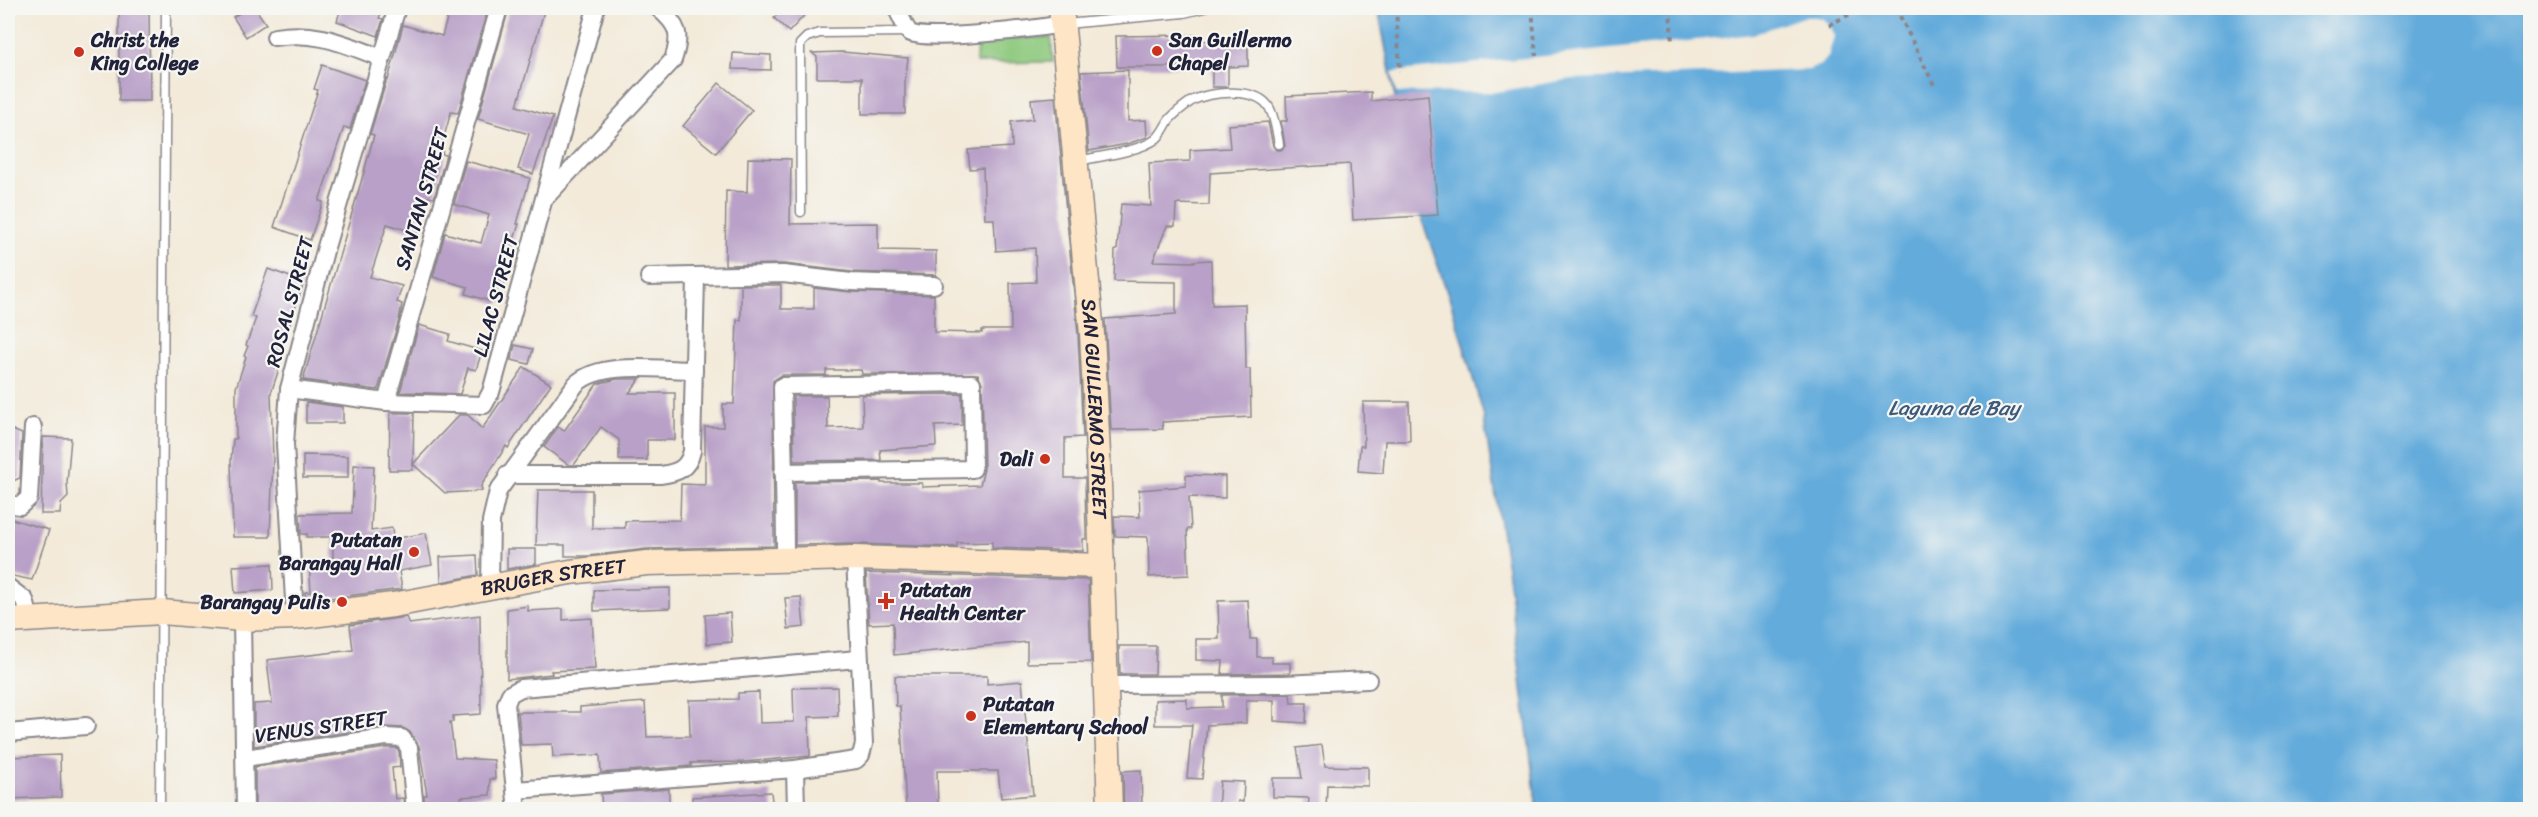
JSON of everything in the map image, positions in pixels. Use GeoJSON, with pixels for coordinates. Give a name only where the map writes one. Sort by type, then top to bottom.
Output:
{"type":"FeatureCollection","features":[{"type":"Feature","properties":{"kind":"street","name":"ROSAL STREET"},"geometry":{"type":"LineString","coordinates":[[295,617],[285,444],[289,389],[326,247],[397,8]]}},
{"type":"Feature","properties":{"kind":"street","name":"SANTAN STREET"},"geometry":{"type":"LineString","coordinates":[[386,402],[499,8]]}},
{"type":"Feature","properties":{"kind":"street","name":"LILAC STREET"},"geometry":{"type":"LineString","coordinates":[[289,389],[386,402],[484,405],[488,400],[596,8]]}},
{"type":"Feature","properties":{"kind":"street"},"geometry":{"type":"LineString","coordinates":[[544,199],[673,60],[678,46],[678,31],[669,17],[658,8]]}},
{"type":"Feature","properties":{"kind":"street"},"geometry":{"type":"LineString","coordinates":[[896,8],[910,32],[919,36],[933,37],[1062,16]]}},
{"type":"Feature","properties":{"kind":"street","name":"SAN GUILLERMO STREET"},"geometry":{"type":"LineString","coordinates":[[1062,16],[1092,334],[1110,810]]}},
{"type":"Feature","properties":{"kind":"street"},"geometry":{"type":"LineString","coordinates":[[275,37],[306,34],[324,37],[382,58]]}},
{"type":"Feature","properties":{"kind":"street"},"geometry":{"type":"LineString","coordinates":[[649,277],[783,274],[834,281],[934,285]]}},
{"type":"Feature","properties":{"kind":"street"},"geometry":{"type":"LineString","coordinates":[[507,475],[675,473],[685,467],[692,451],[696,277]]}},
{"type":"Feature","properties":{"kind":"street"},"geometry":{"type":"LineString","coordinates":[[490,585],[491,521],[498,491],[507,475],[582,378],[602,370],[694,370]]}},
{"type":"Feature","properties":{"kind":"street"},"geometry":{"type":"LineString","coordinates":[[783,472],[973,469],[972,383],[782,386],[783,472],[784,558]]}},
{"type":"Feature","properties":{"kind":"street"},"geometry":{"type":"LineString","coordinates":[[8,504],[20,506],[29,498],[33,427]]}},
{"type":"Feature","properties":{"kind":"street","name":"BRUGER STREET"},"geometry":{"type":"LineString","coordinates":[[19,620],[162,612],[242,620],[295,617],[393,605],[490,585],[570,572],[648,563],[855,558],[1102,566]]}},
{"type":"Feature","properties":{"kind":"street"},"geometry":{"type":"LineString","coordinates":[[515,790],[795,769],[849,762],[861,756],[864,744],[858,659],[855,558]]}},
{"type":"Feature","properties":{"kind":"street"},"geometry":{"type":"LineString","coordinates":[[8,587],[25,600],[19,620]]}},
{"type":"Feature","properties":{"kind":"street"},"geometry":{"type":"LineString","coordinates":[[242,620],[245,810]]}},
{"type":"Feature","properties":{"kind":"street"},"geometry":{"type":"LineString","coordinates":[[517,810],[506,704],[510,694],[521,688],[858,659]]}},
{"type":"Feature","properties":{"kind":"street"},"geometry":{"type":"LineString","coordinates":[[1107,685],[1283,684],[1368,680]]}},
{"type":"Feature","properties":{"kind":"street"},"geometry":{"type":"LineString","coordinates":[[8,733],[86,726]]}},
{"type":"Feature","properties":{"kind":"street","name":"VENUS STREET"},"geometry":{"type":"LineString","coordinates":[[245,758],[386,737],[402,738],[409,748],[415,810]]}},
{"type":"Feature","properties":{"kind":"street"},"geometry":{"type":"LineString","coordinates":[[795,769],[796,810]]}},
{"type":"Feature","properties":{"kind":"lane"},"geometry":{"type":"LineString","coordinates":[[160,810],[166,8]]}},
{"type":"Feature","properties":{"kind":"lane"},"geometry":{"type":"LineString","coordinates":[[1062,16],[1184,13],[1204,8]]}},
{"type":"Feature","properties":{"kind":"lane"},"geometry":{"type":"LineString","coordinates":[[801,212],[800,44],[807,37],[820,33],[910,32]]}},
{"type":"Feature","properties":{"kind":"lane"},"geometry":{"type":"LineString","coordinates":[[1077,161],[1112,154],[1150,142],[1157,138],[1170,118],[1190,102],[1206,94],[1225,91],[1264,101],[1270,108],[1280,144]]}},
{"type":"Feature","properties":{"kind":"path"},"geometry":{"type":"LineString","coordinates":[[1396,8],[1400,71]]}},
{"type":"Feature","properties":{"kind":"path"},"geometry":{"type":"LineString","coordinates":[[1532,8],[1536,56]]}},
{"type":"Feature","properties":{"kind":"path"},"geometry":{"type":"LineString","coordinates":[[1670,8],[1672,43]]}},
{"type":"Feature","properties":{"kind":"path"},"geometry":{"type":"LineString","coordinates":[[1829,25],[1862,8]]}},
{"type":"Feature","properties":{"kind":"path"},"geometry":{"type":"LineString","coordinates":[[1896,8],[1935,87]]}},
{"type":"Feature","properties":{"kind":"green space"},"geometry":{"type":"Polygon","coordinates":[[[1051,37],[1053,62],[976,63],[977,40],[1051,37]]]}},
{"type":"Feature","properties":{"kind":"water","name":"Laguna de Bay"},"geometry":{"type":"Polygon","coordinates":[[[1378,8],[2530,8],[2530,809],[1537,809],[1508,575],[1483,413],[1451,303],[1414,197],[1378,8]]]}},
{"type":"Feature","properties":{"kind":"pier"},"geometry":{"type":"Polygon","coordinates":[[[1803,17],[1823,19],[1834,36],[1828,57],[1822,64],[1809,70],[1571,79],[1496,92],[1396,93],[1392,72],[1754,34],[1803,17]]]}},
{"type":"Feature","properties":{"kind":"building"},"geometry":{"type":"Polygon","coordinates":[[[119,8],[149,8],[150,101],[119,101],[119,8]]]}},
{"type":"Feature","properties":{"kind":"building"},"geometry":{"type":"Polygon","coordinates":[[[247,8],[255,8],[266,24],[246,37],[233,17],[247,8]]]}},
{"type":"Feature","properties":{"kind":"building"},"geometry":{"type":"Polygon","coordinates":[[[341,8],[383,8],[379,18],[383,19],[378,36],[337,21],[341,8]]]}},
{"type":"Feature","properties":{"kind":"building"},"geometry":{"type":"Polygon","coordinates":[[[454,8],[488,8],[458,113],[451,112],[441,147],[443,148],[442,154],[446,155],[434,198],[428,197],[417,233],[387,224],[370,277],[402,286],[397,302],[402,304],[399,320],[378,390],[303,380],[364,172],[374,135],[370,134],[403,25],[442,36],[449,12],[452,13],[454,8]]]}},
{"type":"Feature","properties":{"kind":"building"},"geometry":{"type":"Polygon","coordinates":[[[509,8],[545,8],[517,106],[553,117],[533,174],[518,169],[529,134],[478,119],[509,8]]]}},
{"type":"Feature","properties":{"kind":"building"},"geometry":{"type":"Polygon","coordinates":[[[783,8],[811,8],[789,32],[774,18],[783,8]]]}},
{"type":"Feature","properties":{"kind":"building"},"geometry":{"type":"Polygon","coordinates":[[[1196,35],[1197,41],[1248,39],[1248,66],[1228,67],[1228,87],[1212,87],[1212,67],[1117,67],[1116,36],[1196,35]]]}},
{"type":"Feature","properties":{"kind":"building"},"geometry":{"type":"Polygon","coordinates":[[[842,52],[908,58],[905,114],[862,114],[862,78],[817,78],[817,57],[812,53],[842,52]]]}},
{"type":"Feature","properties":{"kind":"building"},"geometry":{"type":"Polygon","coordinates":[[[733,53],[771,55],[771,70],[732,69],[733,53]]]}},
{"type":"Feature","properties":{"kind":"building"},"geometry":{"type":"Polygon","coordinates":[[[322,65],[365,80],[350,129],[344,127],[319,201],[323,202],[310,240],[274,227],[318,90],[314,89],[322,65]]]}},
{"type":"Feature","properties":{"kind":"building"},"geometry":{"type":"Polygon","coordinates":[[[1128,70],[1128,121],[1146,120],[1147,137],[1127,144],[1089,151],[1081,72],[1128,70]]]}},
{"type":"Feature","properties":{"kind":"building"},"geometry":{"type":"Polygon","coordinates":[[[719,83],[752,110],[716,153],[683,126],[719,83]]]}},
{"type":"Feature","properties":{"kind":"building"},"geometry":{"type":"Polygon","coordinates":[[[1371,92],[1371,101],[1428,95],[1438,215],[1353,220],[1350,164],[1210,173],[1209,205],[1176,204],[1175,226],[1167,226],[1153,261],[1211,260],[1212,305],[1245,304],[1246,369],[1250,369],[1251,417],[1162,422],[1163,429],[1111,430],[1105,319],[1176,314],[1176,282],[1114,281],[1115,250],[1117,250],[1121,204],[1151,206],[1149,163],[1190,161],[1190,150],[1230,148],[1228,125],[1268,122],[1273,146],[1276,150],[1281,150],[1285,146],[1281,121],[1287,121],[1286,96],[1371,92]]]}},
{"type":"Feature","properties":{"kind":"building"},"geometry":{"type":"Polygon","coordinates":[[[1055,97],[1078,335],[1083,437],[1065,438],[1065,478],[1085,478],[1086,539],[1083,539],[1083,551],[992,548],[992,542],[957,543],[957,547],[795,545],[795,482],[881,481],[881,483],[922,483],[922,487],[980,485],[984,469],[982,383],[978,374],[862,374],[861,370],[826,370],[826,375],[782,375],[773,381],[774,546],[647,549],[588,556],[565,556],[565,545],[536,545],[538,490],[592,490],[592,528],[625,528],[625,521],[680,520],[681,484],[705,485],[705,427],[723,427],[723,404],[734,404],[737,320],[741,320],[741,285],[781,285],[781,309],[814,309],[814,288],[851,292],[934,295],[934,332],[982,333],[982,330],[1011,330],[1010,283],[1036,282],[1035,248],[996,251],[994,219],[985,219],[983,168],[970,169],[968,150],[1012,147],[1011,122],[1033,119],[1031,99],[1055,97]]]}},
{"type":"Feature","properties":{"kind":"building"},"geometry":{"type":"Polygon","coordinates":[[[748,158],[791,159],[790,224],[878,223],[878,250],[936,251],[936,275],[852,272],[784,264],[725,265],[726,191],[747,192],[748,158]]]}},
{"type":"Feature","properties":{"kind":"building"},"geometry":{"type":"Polygon","coordinates":[[[466,161],[530,178],[499,304],[466,294],[468,287],[433,277],[445,233],[481,243],[489,215],[454,204],[466,161]]]}},
{"type":"Feature","properties":{"kind":"building"},"geometry":{"type":"Polygon","coordinates":[[[268,269],[304,282],[275,368],[279,369],[271,393],[273,459],[270,537],[233,537],[231,460],[233,439],[236,439],[236,388],[246,357],[244,356],[248,346],[246,345],[256,318],[251,316],[268,269]]]}},
{"type":"Feature","properties":{"kind":"building"},"geometry":{"type":"Polygon","coordinates":[[[419,325],[450,334],[448,341],[482,351],[476,370],[468,368],[460,394],[400,392],[419,325]]]}},
{"type":"Feature","properties":{"kind":"building"},"geometry":{"type":"Polygon","coordinates":[[[515,345],[533,349],[529,364],[511,360],[515,345]]]}},
{"type":"Feature","properties":{"kind":"building"},"geometry":{"type":"Polygon","coordinates":[[[524,367],[551,384],[508,448],[506,446],[481,486],[482,491],[445,493],[413,464],[459,415],[468,415],[482,429],[524,367]]]}},
{"type":"Feature","properties":{"kind":"building"},"geometry":{"type":"Polygon","coordinates":[[[617,379],[640,379],[629,393],[675,393],[675,440],[647,440],[647,460],[619,460],[619,440],[601,427],[574,465],[569,465],[544,447],[558,427],[564,431],[597,384],[617,379]]]}},
{"type":"Feature","properties":{"kind":"building"},"geometry":{"type":"Polygon","coordinates":[[[962,394],[962,425],[935,426],[936,446],[880,450],[881,460],[794,461],[793,396],[827,396],[828,428],[863,427],[862,395],[962,394]]]}},
{"type":"Feature","properties":{"kind":"building"},"geometry":{"type":"Polygon","coordinates":[[[306,402],[343,407],[343,423],[306,423],[306,402]]]}},
{"type":"Feature","properties":{"kind":"building"},"geometry":{"type":"Polygon","coordinates":[[[1363,402],[1409,402],[1410,441],[1385,441],[1383,473],[1358,471],[1360,446],[1364,446],[1363,402]]]}},
{"type":"Feature","properties":{"kind":"building"},"geometry":{"type":"Polygon","coordinates":[[[390,413],[414,413],[413,470],[389,470],[390,413]]]}},
{"type":"Feature","properties":{"kind":"building"},"geometry":{"type":"Polygon","coordinates":[[[8,428],[22,434],[20,478],[8,483],[8,428]]]}},
{"type":"Feature","properties":{"kind":"building"},"geometry":{"type":"Polygon","coordinates":[[[43,437],[71,438],[68,497],[61,504],[60,514],[41,514],[43,437]]]}},
{"type":"Feature","properties":{"kind":"building"},"geometry":{"type":"Polygon","coordinates":[[[303,455],[348,456],[348,478],[303,478],[303,455]]]}},
{"type":"Feature","properties":{"kind":"building"},"geometry":{"type":"Polygon","coordinates":[[[354,465],[374,466],[371,531],[392,528],[393,539],[426,533],[432,565],[399,571],[402,589],[306,601],[305,592],[311,592],[309,561],[333,560],[333,537],[307,537],[307,534],[301,534],[300,514],[352,513],[354,465]]]}},
{"type":"Feature","properties":{"kind":"building"},"geometry":{"type":"Polygon","coordinates":[[[1186,475],[1225,476],[1225,498],[1189,497],[1191,529],[1187,529],[1189,575],[1149,577],[1148,537],[1115,536],[1114,516],[1140,517],[1139,490],[1186,486],[1186,475]]]}},
{"type":"Feature","properties":{"kind":"building"},"geometry":{"type":"Polygon","coordinates":[[[8,518],[49,530],[32,580],[8,575],[8,518]]]}},
{"type":"Feature","properties":{"kind":"building"},"geometry":{"type":"Polygon","coordinates":[[[507,549],[536,549],[536,564],[507,569],[507,549]]]}},
{"type":"Feature","properties":{"kind":"building"},"geometry":{"type":"Polygon","coordinates":[[[477,555],[478,575],[441,582],[440,557],[477,555]]]}},
{"type":"Feature","properties":{"kind":"building"},"geometry":{"type":"Polygon","coordinates":[[[272,564],[273,590],[235,593],[233,566],[272,564]]]}},
{"type":"Feature","properties":{"kind":"building"},"geometry":{"type":"Polygon","coordinates":[[[866,573],[1088,580],[1091,662],[1027,663],[1027,642],[894,655],[893,623],[869,624],[866,573]]]}},
{"type":"Feature","properties":{"kind":"building"},"geometry":{"type":"Polygon","coordinates":[[[670,588],[670,608],[594,611],[594,590],[670,588]]]}},
{"type":"Feature","properties":{"kind":"building"},"geometry":{"type":"Polygon","coordinates":[[[801,597],[804,627],[788,629],[785,598],[801,597]]]}},
{"type":"Feature","properties":{"kind":"building"},"geometry":{"type":"Polygon","coordinates":[[[1248,600],[1250,639],[1257,639],[1257,657],[1272,657],[1272,663],[1290,663],[1290,673],[1222,674],[1223,661],[1196,660],[1196,639],[1219,639],[1218,601],[1248,600]]]}},
{"type":"Feature","properties":{"kind":"building"},"geometry":{"type":"Polygon","coordinates":[[[528,606],[528,611],[563,609],[563,620],[592,618],[595,669],[551,671],[552,674],[507,679],[507,609],[528,606]]]}},
{"type":"Feature","properties":{"kind":"building"},"geometry":{"type":"Polygon","coordinates":[[[730,613],[732,642],[707,644],[705,615],[730,613]]]}},
{"type":"Feature","properties":{"kind":"building"},"geometry":{"type":"Polygon","coordinates":[[[480,615],[481,714],[453,716],[453,722],[450,722],[455,758],[494,760],[495,779],[490,779],[490,795],[461,797],[463,810],[425,810],[424,795],[427,795],[419,746],[410,732],[403,728],[385,727],[254,746],[254,704],[272,703],[267,660],[353,650],[350,625],[406,617],[409,624],[480,615]]]}},
{"type":"Feature","properties":{"kind":"building"},"geometry":{"type":"Polygon","coordinates":[[[1119,646],[1156,646],[1155,674],[1120,674],[1119,646]]]}},
{"type":"Feature","properties":{"kind":"building"},"geometry":{"type":"Polygon","coordinates":[[[895,676],[987,676],[987,684],[1022,681],[1033,795],[1001,798],[998,771],[937,771],[938,810],[906,810],[900,706],[896,706],[895,676]]]}},
{"type":"Feature","properties":{"kind":"building"},"geometry":{"type":"Polygon","coordinates":[[[837,687],[838,716],[809,717],[810,756],[743,762],[691,763],[691,766],[601,773],[600,755],[553,757],[552,744],[521,745],[518,712],[580,712],[580,707],[645,702],[647,737],[690,736],[689,700],[738,699],[738,693],[759,692],[760,723],[794,722],[793,688],[837,687]]]}},
{"type":"Feature","properties":{"kind":"building"},"geometry":{"type":"Polygon","coordinates":[[[1290,694],[1291,703],[1307,703],[1306,723],[1274,721],[1274,700],[1246,700],[1246,723],[1207,725],[1202,779],[1187,778],[1192,725],[1155,725],[1155,700],[1187,699],[1187,708],[1222,707],[1222,695],[1290,694]]]}},
{"type":"Feature","properties":{"kind":"building"},"geometry":{"type":"Polygon","coordinates":[[[1322,745],[1325,766],[1368,767],[1368,786],[1327,785],[1326,810],[1308,810],[1309,798],[1273,797],[1273,778],[1302,778],[1297,748],[1322,745]]]}},
{"type":"Feature","properties":{"kind":"building"},"geometry":{"type":"Polygon","coordinates":[[[396,748],[399,752],[400,767],[392,768],[395,799],[403,798],[404,810],[255,810],[255,767],[396,748]]]}},
{"type":"Feature","properties":{"kind":"building"},"geometry":{"type":"Polygon","coordinates":[[[60,755],[61,797],[8,799],[8,757],[60,755]]]}},
{"type":"Feature","properties":{"kind":"building"},"geometry":{"type":"Polygon","coordinates":[[[1141,770],[1142,810],[1124,810],[1123,771],[1141,770]]]}},
{"type":"Feature","properties":{"kind":"building"},"geometry":{"type":"Polygon","coordinates":[[[1220,781],[1244,782],[1243,802],[1238,801],[1237,810],[1218,810],[1220,781]]]}},
{"type":"Feature","properties":{"kind":"building"},"geometry":{"type":"Polygon","coordinates":[[[669,789],[669,810],[602,810],[601,794],[669,789]]]}},
{"type":"Feature","properties":{"kind":"building"},"geometry":{"type":"Polygon","coordinates":[[[771,792],[773,810],[692,810],[692,797],[771,792]]]}},
{"type":"Feature","properties":{"kind":"place","name":"San Guillermo Chapel"},"geometry":{"type":"Point","coordinates":[1157,51]}},
{"type":"Feature","properties":{"kind":"place","name":"Christ the King College"},"geometry":{"type":"Point","coordinates":[79,52]}},
{"type":"Feature","properties":{"kind":"place","name":"Dali"},"geometry":{"type":"Point","coordinates":[1045,459]}},
{"type":"Feature","properties":{"kind":"place","name":"Putatan Barangay Hall"},"geometry":{"type":"Point","coordinates":[414,552]}},
{"type":"Feature","properties":{"kind":"place","name":"Putatan Health Center"},"geometry":{"type":"Point","coordinates":[886,601]}},
{"type":"Feature","properties":{"kind":"place","name":"Barangay Pulis"},"geometry":{"type":"Point","coordinates":[342,602]}},
{"type":"Feature","properties":{"kind":"place","name":"Putatan Elementary School"},"geometry":{"type":"Point","coordinates":[971,716]}}]}
